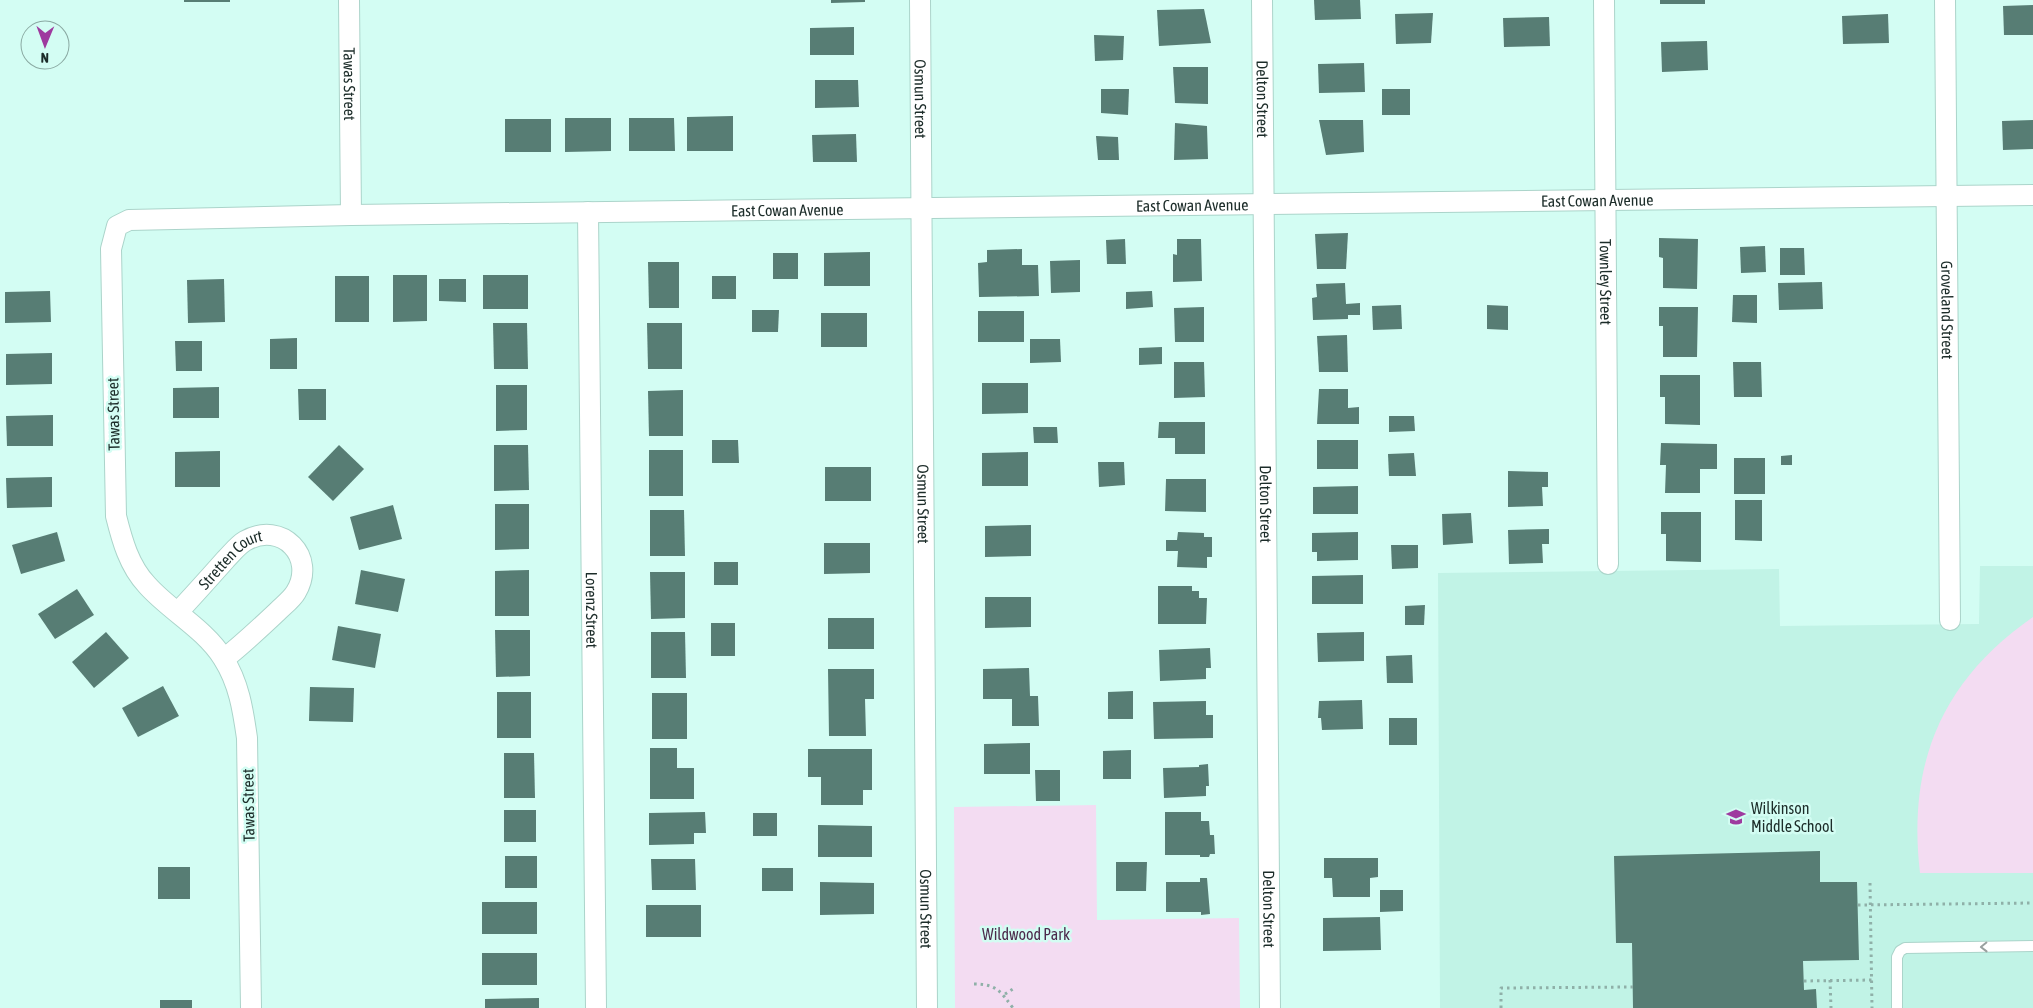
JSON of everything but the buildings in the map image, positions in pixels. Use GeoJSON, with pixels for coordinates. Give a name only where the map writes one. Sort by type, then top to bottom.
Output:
{"type":"FeatureCollection","features":[{"type":"Feature","properties":{"kind":"street","name":"Tawas Street"},"geometry":{"type":"LineString","coordinates":[[251,1008],[247,738],[242,702],[235,680],[224,659],[196,628],[154,593],[138,574],[122,539],[116,516],[111,249],[113,237],[118,226],[129,220],[141,218],[350,215],[349,0]]}},
{"type":"Feature","properties":{"kind":"street","name":"Osmun Street"},"geometry":{"type":"LineString","coordinates":[[920,0],[928,1008]]}},
{"type":"Feature","properties":{"kind":"street","name":"Delton Street"},"geometry":{"type":"LineString","coordinates":[[1262,0],[1270,1008]]}},
{"type":"Feature","properties":{"kind":"street","name":"Townley Street"},"geometry":{"type":"LineString","coordinates":[[1604,0],[1608,564]]}},
{"type":"Feature","properties":{"kind":"street","name":"Groveland Street"},"geometry":{"type":"LineString","coordinates":[[1945,0],[1950,620]]}},
{"type":"Feature","properties":{"kind":"street","name":"East Cowan Avenue"},"geometry":{"type":"LineString","coordinates":[[350,215],[2033,196]]}},
{"type":"Feature","properties":{"kind":"street","name":"Lorenz Street"},"geometry":{"type":"LineString","coordinates":[[588,212],[596,1008]]}},
{"type":"Feature","properties":{"kind":"street","name":"Stretten Court"},"geometry":{"type":"LineString","coordinates":[[178,612],[242,542],[258,535],[278,535],[296,549],[301,562],[301,582],[296,594],[246,642],[224,659]]}},
{"type":"Feature","properties":{"kind":"lane"},"geometry":{"type":"LineString","coordinates":[[1897,1008],[1897,957],[1900,951],[1906,948],[2033,946]]}},
{"type":"Feature","properties":{"kind":"path"},"geometry":{"type":"LineString","coordinates":[[1870,882],[1872,1008]]}},
{"type":"Feature","properties":{"kind":"path"},"geometry":{"type":"LineString","coordinates":[[1858,905],[2033,903]]}},
{"type":"Feature","properties":{"kind":"path"},"geometry":{"type":"LineString","coordinates":[[1830,980],[1831,1008]]}},
{"type":"Feature","properties":{"kind":"path"},"geometry":{"type":"LineString","coordinates":[[1804,981],[1872,980]]}},
{"type":"Feature","properties":{"kind":"path"},"geometry":{"type":"LineString","coordinates":[[974,984],[991,985],[1005,994],[1013,1008]]}},
{"type":"Feature","properties":{"kind":"path"},"geometry":{"type":"LineString","coordinates":[[1005,994],[1016,987]]}},
{"type":"Feature","properties":{"kind":"path"},"geometry":{"type":"LineString","coordinates":[[1501,1008],[1501,988],[1632,987]]}},
{"type":"Feature","properties":{"kind":"shaded area","name":"Wilkinson Middle School"},"geometry":{"type":"Polygon","coordinates":[[[1980,566],[2033,566],[2033,1008],[1440,1008],[1438,573],[1779,569],[1780,626],[1979,624],[1980,566]]]}},
{"type":"Feature","properties":{"kind":"green space"},"geometry":{"type":"Polygon","coordinates":[[[2033,617],[2033,873],[1920,873],[1917,833],[1919,795],[1926,760],[1937,727],[1954,697],[1975,668],[2001,642],[2033,617]]]}},
{"type":"Feature","properties":{"kind":"green space","name":"Wildwood Park"},"geometry":{"type":"Polygon","coordinates":[[[1096,805],[1097,920],[1239,918],[1240,1008],[955,1008],[954,807],[1096,805]]]}},
{"type":"Feature","properties":{"kind":"place","name":"Wilkinson Middle School"},"geometry":{"type":"Point","coordinates":[1736,817]}}]}
